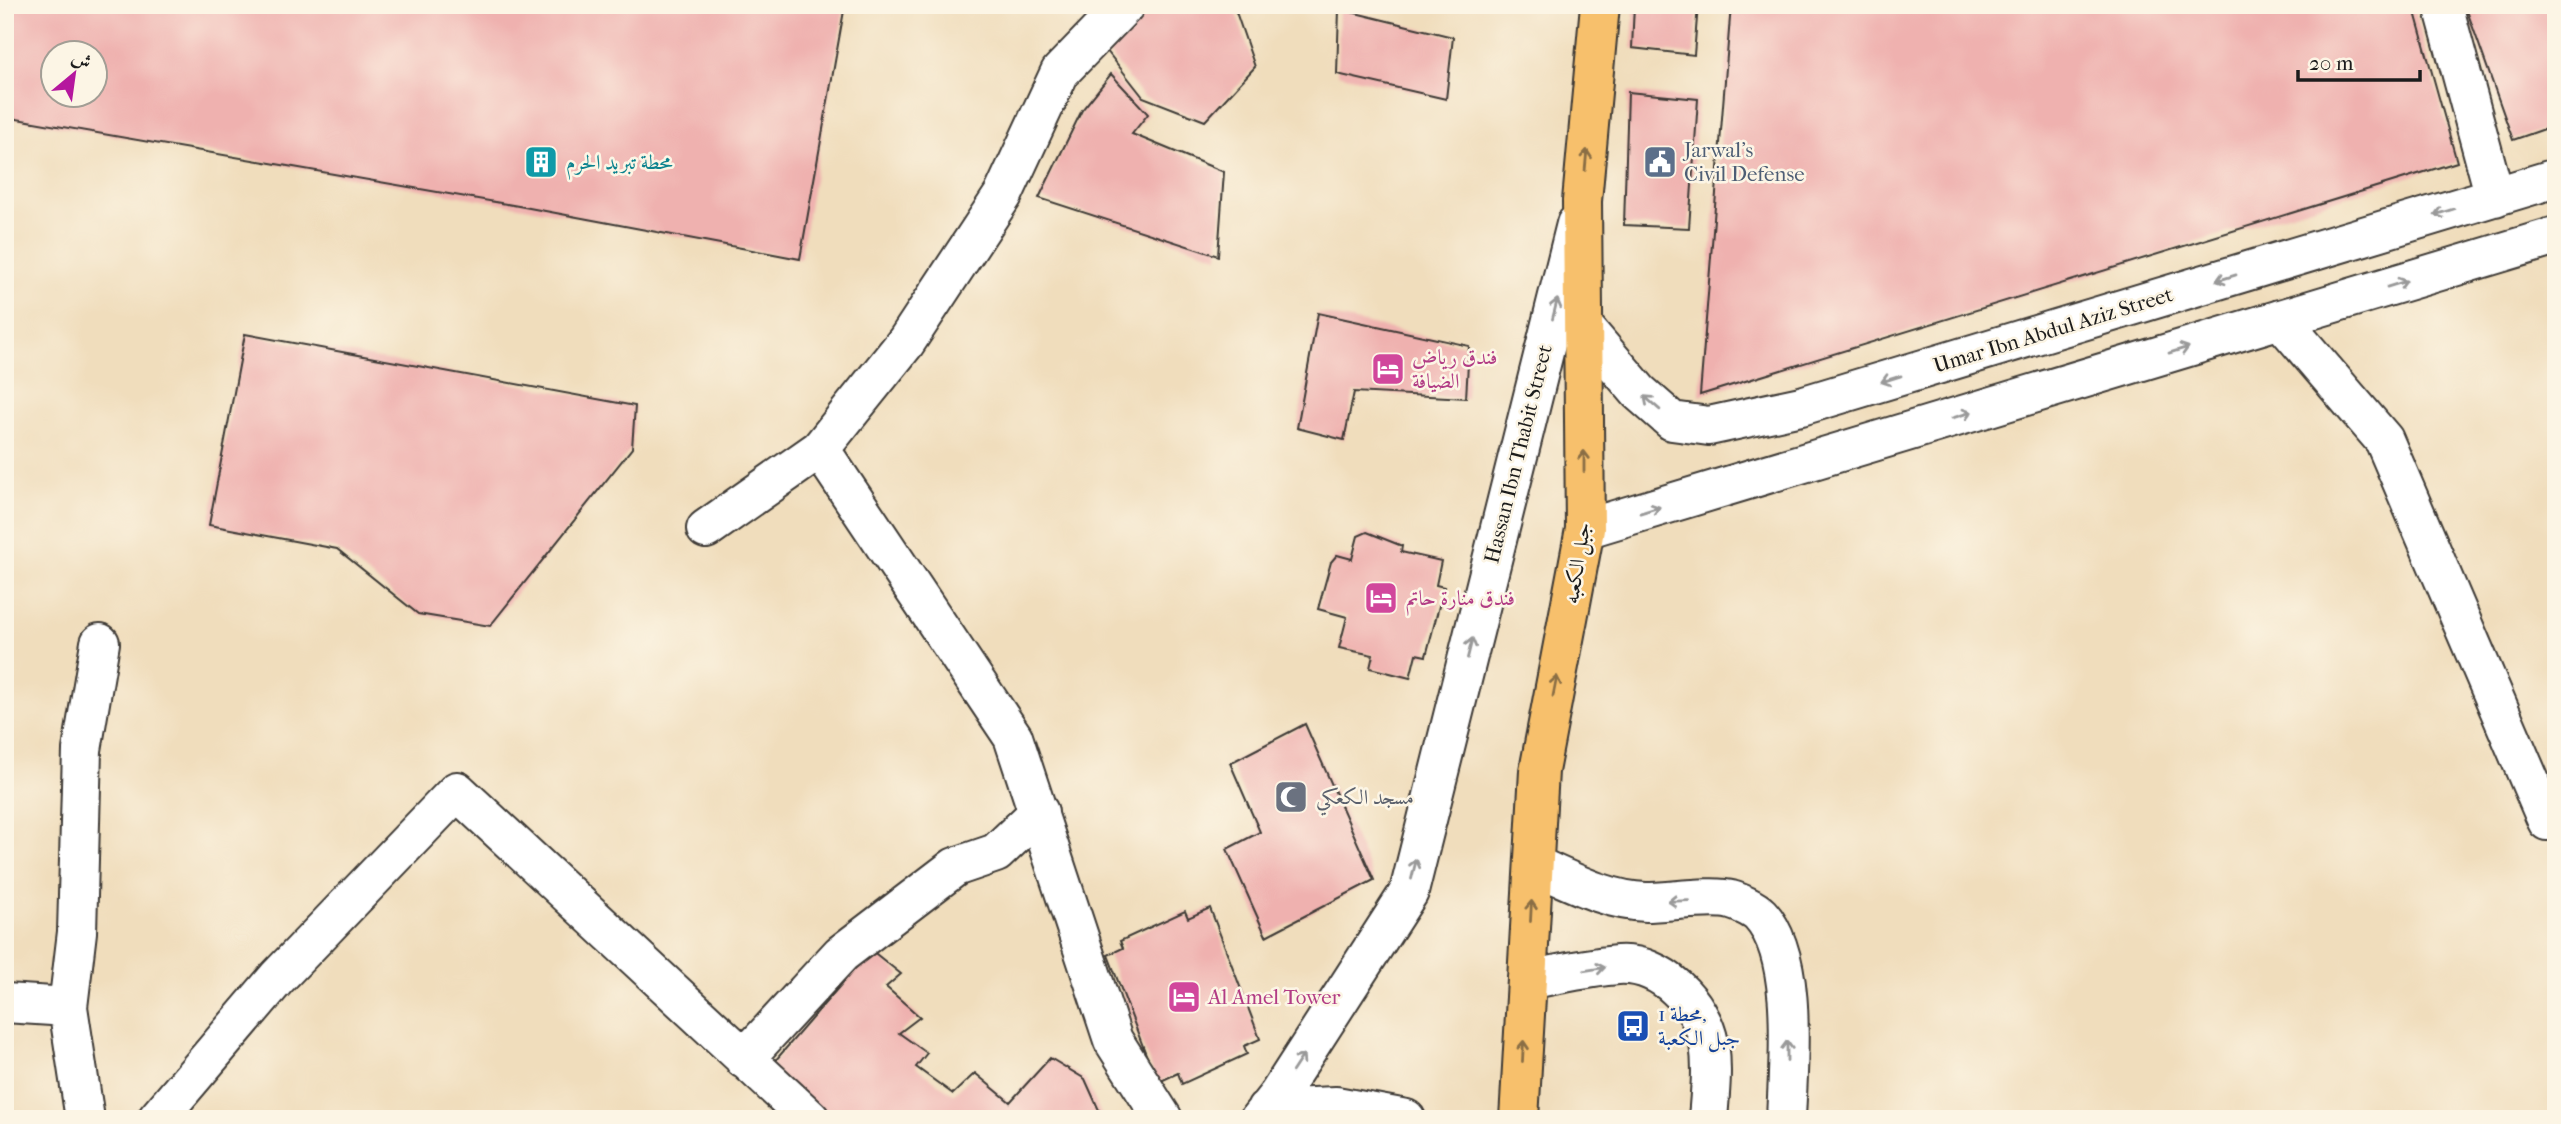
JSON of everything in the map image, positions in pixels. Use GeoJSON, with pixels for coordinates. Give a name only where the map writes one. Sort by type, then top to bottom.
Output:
{"type":"FeatureCollection","features":[{"type":"Feature","properties":{"kind":"highway","name":"جبل الكعبه"},"geometry":{"type":"LineString","coordinates":[[1519,1119],[1539,771],[1585,529],[1582,201],[1600,5]]}},
{"type":"Feature","properties":{"kind":"street"},"geometry":{"type":"LineString","coordinates":[[706,529],[820,449],[906,342],[1003,195],[1060,72],[1125,5]]}},
{"type":"Feature","properties":{"kind":"street"},"geometry":{"type":"LineString","coordinates":[[2443,5],[2495,197]]}},
{"type":"Feature","properties":{"kind":"street","name":"Umar Ibn Abdul Aziz Street"},"geometry":{"type":"LineString","coordinates":[[1583,326],[1639,392],[1672,421],[1709,426],[1801,406],[2556,178]]}},
{"type":"Feature","properties":{"kind":"street","name":"Hassan Ibn Thabit Street"},"geometry":{"type":"LineString","coordinates":[[1262,1114],[1278,1095],[1409,892],[1582,201]]}},
{"type":"Feature","properties":{"kind":"street"},"geometry":{"type":"LineString","coordinates":[[1585,529],[2556,236]]}},
{"type":"Feature","properties":{"kind":"street"},"geometry":{"type":"LineString","coordinates":[[2280,319],[2384,440],[2553,820]]}},
{"type":"Feature","properties":{"kind":"street"},"geometry":{"type":"LineString","coordinates":[[820,449],[1013,737],[1114,1040],[1163,1119]]}},
{"type":"Feature","properties":{"kind":"street"},"geometry":{"type":"LineString","coordinates":[[85,1119],[68,1007],[77,932],[82,750],[100,643]]}},
{"type":"Feature","properties":{"kind":"street"},"geometry":{"type":"LineString","coordinates":[[157,1119],[277,978],[457,791],[810,1119]]}},
{"type":"Feature","properties":{"kind":"street"},"geometry":{"type":"LineString","coordinates":[[744,1059],[842,954],[955,867],[996,853],[1038,813]]}},
{"type":"Feature","properties":{"kind":"street"},"geometry":{"type":"LineString","coordinates":[[1534,865],[1604,894],[1643,902],[1730,900],[1759,914],[1773,937],[1786,975],[1786,1119]]}},
{"type":"Feature","properties":{"kind":"street"},"geometry":{"type":"LineString","coordinates":[[1527,980],[1620,965],[1648,970],[1667,980],[1684,996],[1700,1018],[1708,1042],[1712,1073],[1708,1119]]}},
{"type":"Feature","properties":{"kind":"street"},"geometry":{"type":"LineString","coordinates":[[5,1003],[68,1007]]}},
{"type":"Feature","properties":{"kind":"street"},"geometry":{"type":"LineString","coordinates":[[1262,1114],[1336,1106],[1406,1119]]}},
{"type":"Feature","properties":{"kind":"building","name":"محطة تبريد الحرم"},"geometry":{"type":"Polygon","coordinates":[[[5,5],[845,5],[800,259],[524,207],[5,117],[5,5]]]}},
{"type":"Feature","properties":{"kind":"building"},"geometry":{"type":"Polygon","coordinates":[[[1129,5],[1227,5],[1236,12],[1255,67],[1205,121],[1143,97],[1103,46],[1129,5]]]}},
{"type":"Feature","properties":{"kind":"building"},"geometry":{"type":"Polygon","coordinates":[[[1258,5],[1296,5],[1296,7],[1261,12],[1258,5]]]}},
{"type":"Feature","properties":{"kind":"building"},"geometry":{"type":"Polygon","coordinates":[[[1634,5],[1698,5],[1694,55],[1632,48],[1634,5]]]}},
{"type":"Feature","properties":{"kind":"building"},"geometry":{"type":"Polygon","coordinates":[[[1731,5],[2413,5],[2457,162],[1700,395],[1731,5]]]}},
{"type":"Feature","properties":{"kind":"building"},"geometry":{"type":"Polygon","coordinates":[[[2465,5],[2556,5],[2556,125],[2513,140],[2465,5]]]}},
{"type":"Feature","properties":{"kind":"building"},"geometry":{"type":"Polygon","coordinates":[[[1339,9],[1453,37],[1446,99],[1337,74],[1339,9]]]}},
{"type":"Feature","properties":{"kind":"building"},"geometry":{"type":"Polygon","coordinates":[[[1111,74],[1148,114],[1132,134],[1224,172],[1218,256],[1039,198],[1082,110],[1111,74]]]}},
{"type":"Feature","properties":{"kind":"building","name":"Jarwal's Civil Defense"},"geometry":{"type":"Polygon","coordinates":[[[1628,92],[1698,99],[1689,228],[1624,225],[1628,92]]]}},
{"type":"Feature","properties":{"kind":"building","name":"فندق رياض الضيافة"},"geometry":{"type":"Polygon","coordinates":[[[1318,313],[1469,346],[1466,398],[1354,392],[1344,440],[1297,428],[1318,313]]]}},
{"type":"Feature","properties":{"kind":"building"},"geometry":{"type":"Polygon","coordinates":[[[245,334],[635,406],[632,448],[490,626],[418,614],[337,549],[209,525],[245,334]]]}},
{"type":"Feature","properties":{"kind":"building","name":"فندق منارة حاتم"},"geometry":{"type":"Polygon","coordinates":[[[1367,532],[1402,546],[1401,552],[1441,561],[1436,585],[1444,587],[1426,656],[1416,654],[1410,678],[1370,668],[1373,655],[1339,648],[1347,617],[1318,609],[1331,562],[1337,555],[1352,559],[1358,536],[1367,532]]]}},
{"type":"Feature","properties":{"kind":"building","name":"مسجد الكعكي"},"geometry":{"type":"Polygon","coordinates":[[[1305,724],[1374,880],[1266,936],[1227,849],[1260,832],[1230,763],[1305,724]]]}},
{"type":"Feature","properties":{"kind":"building","name":"Al Amel Tower"},"geometry":{"type":"Polygon","coordinates":[[[1210,908],[1260,1039],[1244,1046],[1247,1054],[1182,1084],[1178,1073],[1157,1083],[1108,955],[1123,948],[1120,941],[1185,911],[1188,918],[1210,908]]]}},
{"type":"Feature","properties":{"kind":"building"},"geometry":{"type":"Polygon","coordinates":[[[871,950],[901,974],[886,987],[920,1017],[899,1033],[927,1053],[916,1067],[953,1094],[975,1073],[1010,1102],[1050,1058],[1085,1079],[1103,1119],[824,1119],[768,1069],[871,950]]]}},
{"type":"Feature","properties":{"kind":"place","name":"محطة تبريد الحرم"},"geometry":{"type":"Point","coordinates":[541,162]}},
{"type":"Feature","properties":{"kind":"place","name":"Jarwal's Civil Defense"},"geometry":{"type":"Point","coordinates":[1660,162]}},
{"type":"Feature","properties":{"kind":"place","name":"فندق رياض الضيافة"},"geometry":{"type":"Point","coordinates":[1388,369]}},
{"type":"Feature","properties":{"kind":"place","name":"فندق منارة حاتم"},"geometry":{"type":"Point","coordinates":[1381,598]}},
{"type":"Feature","properties":{"kind":"place","name":"مسجد الكعكي"},"geometry":{"type":"Point","coordinates":[1291,797]}},
{"type":"Feature","properties":{"kind":"place","name":"Al Amel Tower"},"geometry":{"type":"Point","coordinates":[1184,997]}},
{"type":"Feature","properties":{"kind":"place","name":"محطة 1, جبل الكعبة"},"geometry":{"type":"Point","coordinates":[1633,1026]}}]}
